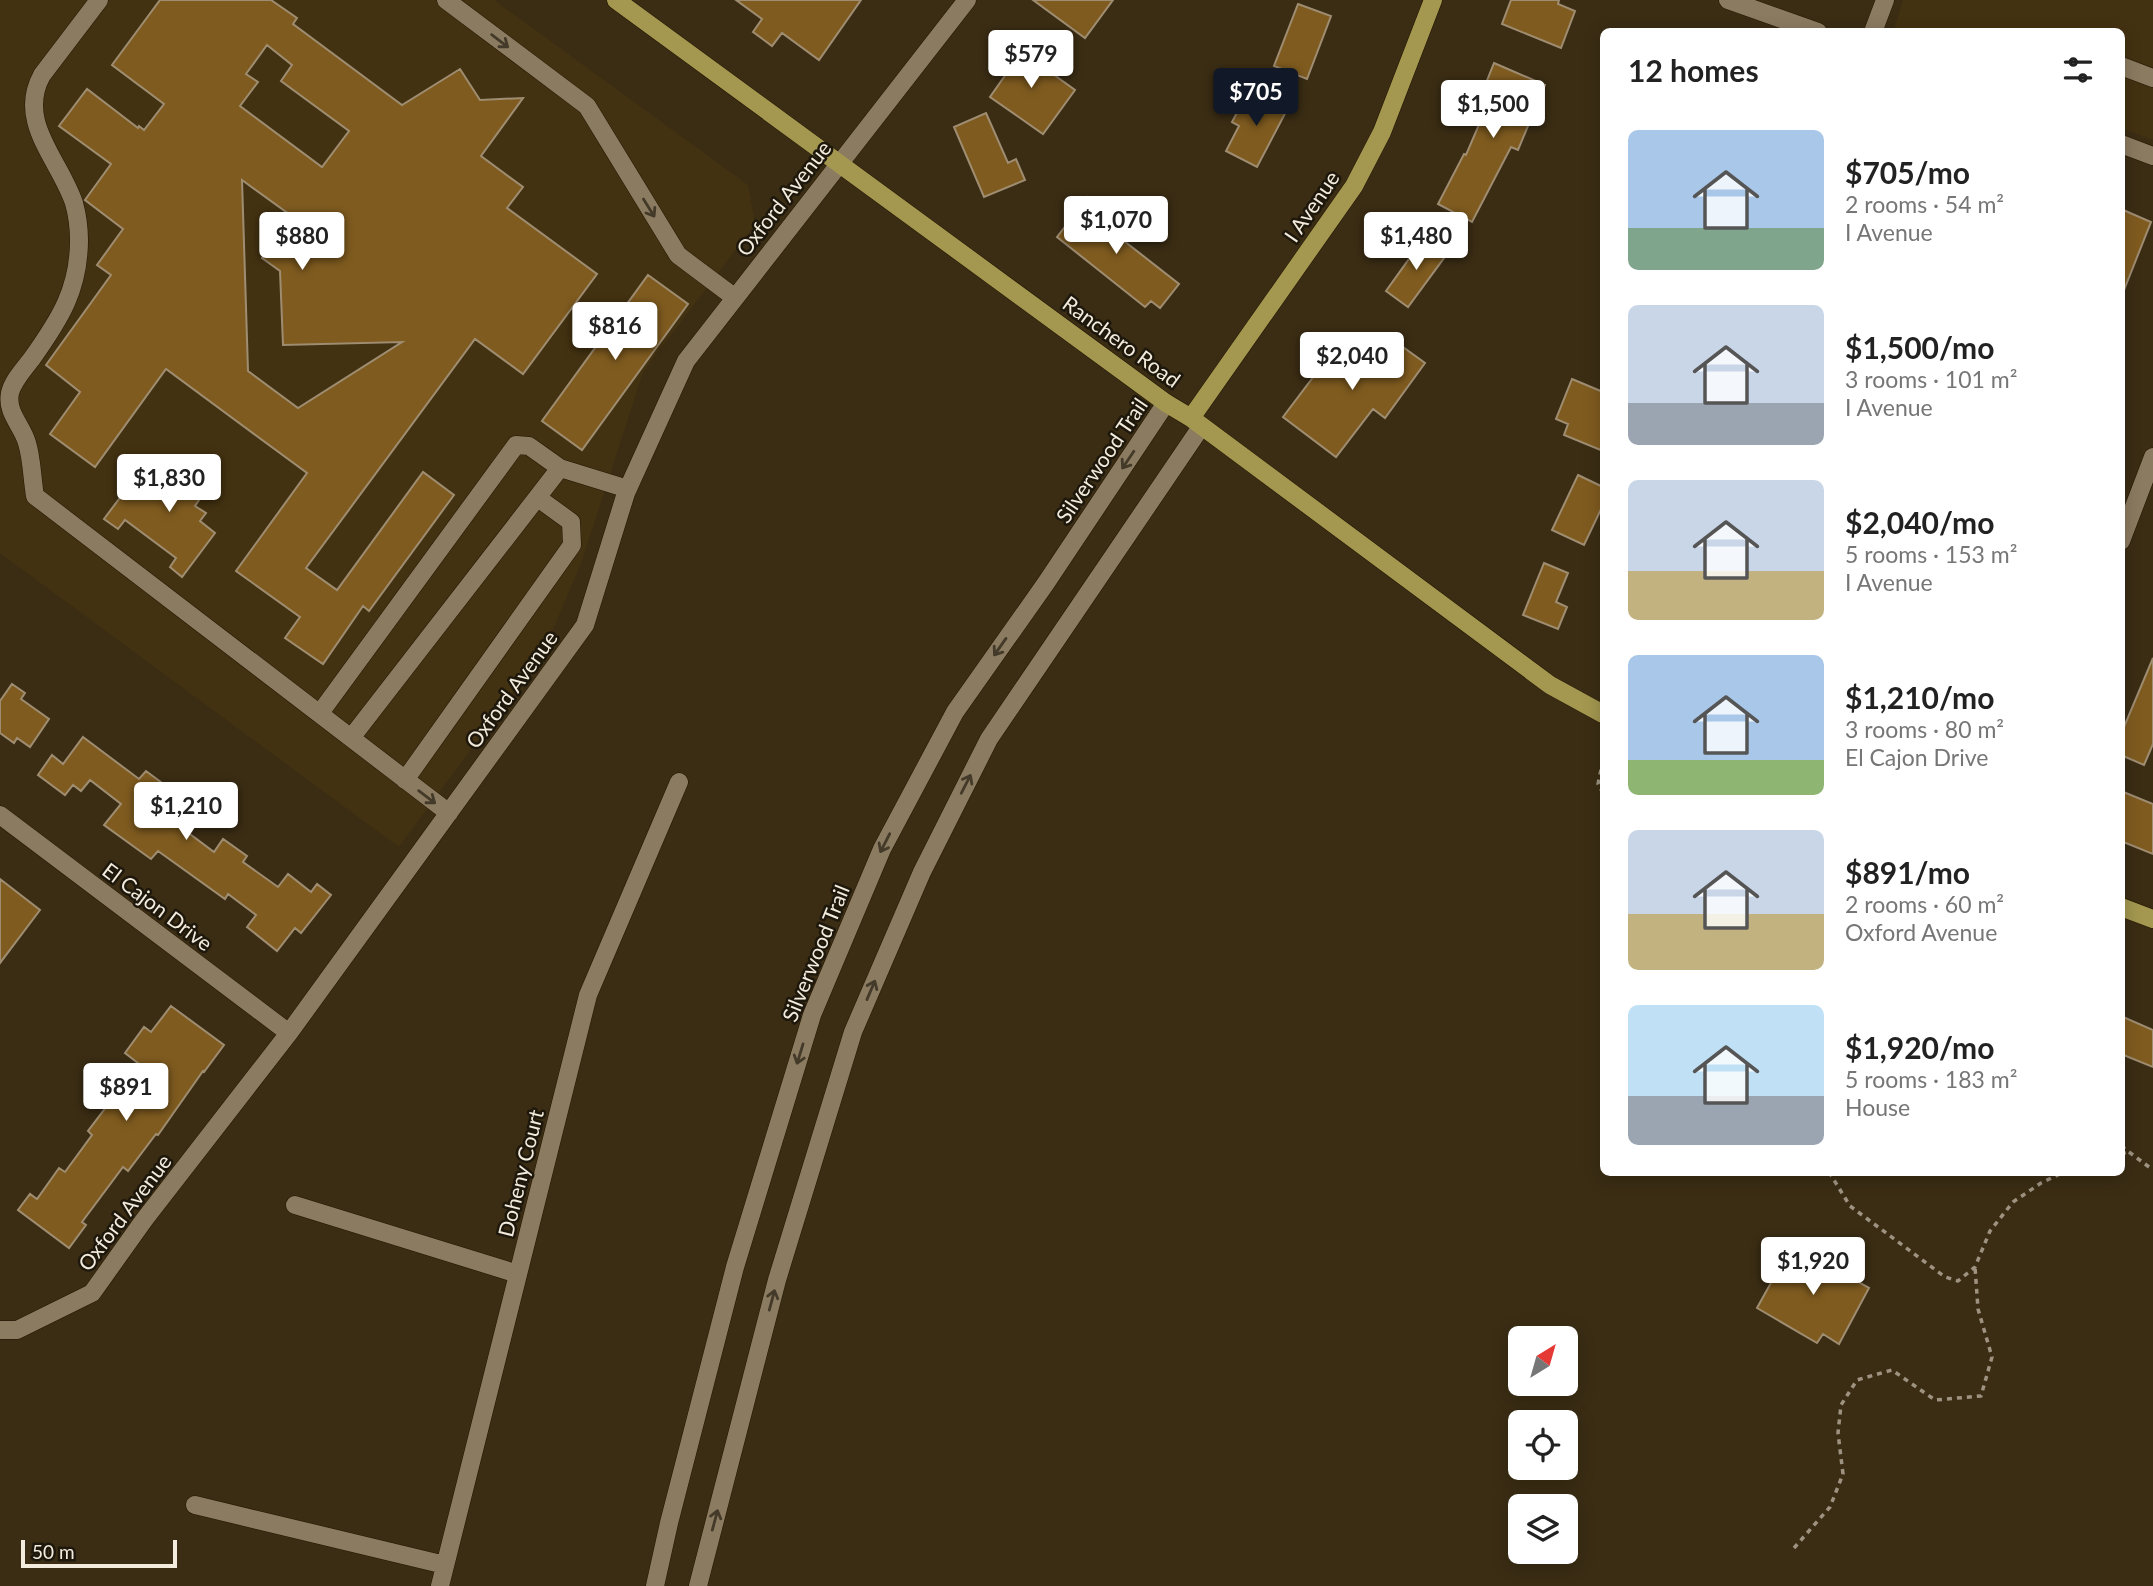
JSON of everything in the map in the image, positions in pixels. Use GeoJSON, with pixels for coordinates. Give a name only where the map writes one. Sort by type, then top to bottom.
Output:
{"type":"FeatureCollection","features":[{"type":"Feature","properties":{"kind":"main road","name":"Ranchero Road"},"geometry":{"type":"LineString","coordinates":[[617,0],[1166,403],[1196,422],[1550,685],[1600,712]]}},
{"type":"Feature","properties":{"kind":"main road","name":"I Avenue"},"geometry":{"type":"LineString","coordinates":[[1196,422],[1353,186],[1382,132],[1433,0]]}},
{"type":"Feature","properties":{"kind":"main road"},"geometry":{"type":"LineString","coordinates":[[2125,908],[2153,919]]}},
{"type":"Feature","properties":{"kind":"street"},"geometry":{"type":"LineString","coordinates":[[99,0],[42,75],[32,103],[36,125],[74,204],[79,240],[74,283],[69,300],[58,321],[10,391],[9,407],[27,441],[35,496],[449,813]]}},
{"type":"Feature","properties":{"kind":"street"},"geometry":{"type":"LineString","coordinates":[[446,0],[587,106],[678,255],[734,297]]}},
{"type":"Feature","properties":{"kind":"street","name":"Oxford Avenue"},"geometry":{"type":"LineString","coordinates":[[0,1330],[17,1330],[92,1293],[144,1220],[289,1033],[449,813],[585,625],[628,489],[686,361],[967,0]]}},
{"type":"Feature","properties":{"kind":"street"},"geometry":{"type":"LineString","coordinates":[[1728,0],[1807,28]]}},
{"type":"Feature","properties":{"kind":"street"},"geometry":{"type":"LineString","coordinates":[[1874,28],[1885,0]]}},
{"type":"Feature","properties":{"kind":"street"},"geometry":{"type":"LineString","coordinates":[[2125,68],[2153,78]]}},
{"type":"Feature","properties":{"kind":"street"},"geometry":{"type":"LineString","coordinates":[[2125,146],[2153,156]]}},
{"type":"Feature","properties":{"kind":"street","name":"Silverwood Trail"},"geometry":{"type":"LineString","coordinates":[[655,1586],[735,1267],[812,1015],[882,849],[955,712],[1046,583],[1166,403]]}},
{"type":"Feature","properties":{"kind":"street"},"geometry":{"type":"LineString","coordinates":[[698,1586],[777,1280],[853,1032],[911,896],[989,738],[1196,422]]}},
{"type":"Feature","properties":{"kind":"street"},"geometry":{"type":"LineString","coordinates":[[320,713],[516,446],[529,446],[560,468],[628,489]]}},
{"type":"Feature","properties":{"kind":"street"},"geometry":{"type":"LineString","coordinates":[[2125,530],[2153,457]]}},
{"type":"Feature","properties":{"kind":"street"},"geometry":{"type":"LineString","coordinates":[[351,738],[560,468]]}},
{"type":"Feature","properties":{"kind":"street"},"geometry":{"type":"LineString","coordinates":[[405,780],[572,545],[571,522],[538,498]]}},
{"type":"Feature","properties":{"kind":"street","name":"Doheny Court"},"geometry":{"type":"LineString","coordinates":[[440,1586],[588,995],[680,782]]}},
{"type":"Feature","properties":{"kind":"street","name":"El Cajon Drive"},"geometry":{"type":"LineString","coordinates":[[0,815],[289,1033]]}},
{"type":"Feature","properties":{"kind":"street"},"geometry":{"type":"LineString","coordinates":[[295,1205],[518,1274]]}},
{"type":"Feature","properties":{"kind":"street"},"geometry":{"type":"LineString","coordinates":[[195,1505],[445,1564]]}},
{"type":"Feature","properties":{"kind":"path"},"geometry":{"type":"LineString","coordinates":[[2125,1149],[2153,1170]]}},
{"type":"Feature","properties":{"kind":"path"},"geometry":{"type":"LineString","coordinates":[[1831,1176],[1850,1206],[1945,1277],[1958,1280],[1975,1267]]}},
{"type":"Feature","properties":{"kind":"path"},"geometry":{"type":"LineString","coordinates":[[1794,1548],[1830,1507],[1843,1474],[1838,1433],[1841,1405],[1857,1380],[1892,1370],[1935,1400],[1981,1396],[1992,1357],[1978,1309],[1975,1267],[1990,1231],[2013,1202],[2057,1176]]}},
{"type":"Feature","properties":{"kind":"shaded area"},"geometry":{"type":"Polygon","coordinates":[[[0,0],[494,0],[748,185],[755,224],[643,372],[582,561],[545,648],[399,847],[0,553],[0,0]]]}},
{"type":"Feature","properties":{"kind":"shaded area"},"geometry":{"type":"Polygon","coordinates":[[[1903,0],[2153,0],[2153,140],[2125,130],[2125,28],[1894,28],[1903,0]]]}},
{"type":"Feature","properties":{"kind":"building"},"geometry":{"type":"Polygon","coordinates":[[[160,0],[271,0],[297,18],[293,24],[402,105],[460,69],[480,100],[523,98],[481,156],[523,187],[507,208],[597,274],[523,374],[475,339],[306,568],[337,590],[423,472],[454,495],[369,611],[363,606],[323,664],[285,638],[300,617],[236,571],[307,473],[166,369],[95,467],[50,434],[80,392],[46,365],[111,275],[97,265],[123,229],[85,200],[111,164],[59,126],[87,89],[144,130],[164,104],[112,65],[160,0]],[[267,45],[246,74],[258,82],[240,106],[322,167],[349,131],[281,81],[292,65],[267,45]],[[242,180],[248,371],[298,408],[402,342],[283,345],[280,271],[262,258],[293,217],[242,180]]]}},
{"type":"Feature","properties":{"kind":"building"},"geometry":{"type":"Polygon","coordinates":[[[736,0],[861,0],[819,60],[782,33],[772,46],[753,32],[762,19],[736,0]]]}},
{"type":"Feature","properties":{"kind":"building"},"geometry":{"type":"Polygon","coordinates":[[[1033,0],[1113,0],[1085,38],[1033,0]]]}},
{"type":"Feature","properties":{"kind":"building"},"geometry":{"type":"Polygon","coordinates":[[[1511,0],[1559,0],[1558,4],[1575,11],[1561,48],[1502,24],[1511,0]]]}},
{"type":"Feature","properties":{"kind":"building"},"geometry":{"type":"Polygon","coordinates":[[[1298,4],[1331,16],[1307,79],[1274,66],[1298,4]]]}},
{"type":"Feature","properties":{"kind":"building"},"geometry":{"type":"Polygon","coordinates":[[[1016,41],[1035,55],[1032,59],[1075,90],[1043,134],[990,97],[1011,67],[1002,60],[1016,41]]]}},
{"type":"Feature","properties":{"kind":"building"},"geometry":{"type":"Polygon","coordinates":[[[1494,63],[1545,85],[1518,150],[1511,147],[1472,222],[1438,204],[1464,154],[1466,155],[1493,92],[1484,88],[1494,63]]]}},
{"type":"Feature","properties":{"kind":"building"},"geometry":{"type":"Polygon","coordinates":[[[1260,90],[1289,106],[1257,167],[1226,151],[1239,126],[1232,122],[1243,101],[1252,106],[1260,90]]]}},
{"type":"Feature","properties":{"kind":"building"},"geometry":{"type":"Polygon","coordinates":[[[986,113],[1008,163],[1016,159],[1025,180],[984,197],[954,127],[986,113]]]}},
{"type":"Feature","properties":{"kind":"building"},"geometry":{"type":"Polygon","coordinates":[[[1088,197],[1112,216],[1105,226],[1179,284],[1160,308],[1151,301],[1145,307],[1057,237],[1088,197]]]}},
{"type":"Feature","properties":{"kind":"building"},"geometry":{"type":"Polygon","coordinates":[[[2125,211],[2151,222],[2125,287],[2125,211]]]}},
{"type":"Feature","properties":{"kind":"building"},"geometry":{"type":"Polygon","coordinates":[[[1424,238],[1447,254],[1408,307],[1386,291],[1424,238]]]}},
{"type":"Feature","properties":{"kind":"building"},"geometry":{"type":"Polygon","coordinates":[[[648,275],[688,304],[582,450],[542,421],[648,275]]]}},
{"type":"Feature","properties":{"kind":"building"},"geometry":{"type":"Polygon","coordinates":[[[1385,334],[1425,363],[1385,418],[1373,409],[1336,457],[1283,417],[1339,343],[1364,362],[1385,334]]]}},
{"type":"Feature","properties":{"kind":"building"},"geometry":{"type":"Polygon","coordinates":[[[1572,379],[1600,391],[1600,450],[1564,435],[1568,424],[1556,419],[1572,379]]]}},
{"type":"Feature","properties":{"kind":"building"},"geometry":{"type":"Polygon","coordinates":[[[190,459],[215,477],[195,506],[206,513],[200,521],[215,533],[182,577],[170,567],[176,558],[125,520],[118,529],[104,519],[137,475],[152,486],[157,477],[170,487],[190,459]]]}},
{"type":"Feature","properties":{"kind":"building"},"geometry":{"type":"Polygon","coordinates":[[[1578,475],[1600,486],[1600,511],[1584,545],[1552,530],[1578,475]]]}},
{"type":"Feature","properties":{"kind":"building"},"geometry":{"type":"Polygon","coordinates":[[[1544,563],[1568,573],[1556,602],[1567,607],[1558,629],[1523,615],[1544,563]]]}},
{"type":"Feature","properties":{"kind":"building"},"geometry":{"type":"Polygon","coordinates":[[[2153,658],[2153,744],[2144,765],[2125,757],[2125,724],[2153,658]]]}},
{"type":"Feature","properties":{"kind":"building"},"geometry":{"type":"Polygon","coordinates":[[[12,684],[25,693],[21,699],[49,719],[30,747],[17,738],[14,743],[0,733],[0,701],[12,684]]]}},
{"type":"Feature","properties":{"kind":"building"},"geometry":{"type":"Polygon","coordinates":[[[83,737],[139,779],[146,771],[193,806],[178,825],[214,852],[223,839],[247,856],[243,862],[278,887],[288,874],[311,892],[317,884],[331,895],[301,933],[295,928],[277,951],[247,927],[256,915],[228,894],[225,899],[158,851],[151,859],[104,825],[121,804],[90,780],[81,791],[73,785],[65,795],[38,775],[52,755],[63,764],[83,737]]]}},
{"type":"Feature","properties":{"kind":"building"},"geometry":{"type":"Polygon","coordinates":[[[2125,793],[2153,804],[2153,854],[2125,843],[2125,793]]]}},
{"type":"Feature","properties":{"kind":"building"},"geometry":{"type":"Polygon","coordinates":[[[0,879],[40,910],[0,963],[0,879]]]}},
{"type":"Feature","properties":{"kind":"building"},"geometry":{"type":"Polygon","coordinates":[[[171,1006],[224,1045],[158,1135],[156,1134],[128,1171],[123,1167],[82,1222],[86,1225],[69,1248],[18,1210],[30,1194],[37,1199],[59,1168],[65,1172],[92,1135],[88,1131],[120,1089],[124,1092],[143,1067],[125,1053],[144,1027],[151,1032],[171,1006]]]}},
{"type":"Feature","properties":{"kind":"building"},"geometry":{"type":"Polygon","coordinates":[[[2125,1018],[2153,1030],[2153,1067],[2125,1056],[2125,1018]]]}},
{"type":"Feature","properties":{"kind":"building"},"geometry":{"type":"Polygon","coordinates":[[[1825,1251],[1851,1266],[1846,1275],[1869,1288],[1839,1344],[1823,1334],[1817,1343],[1757,1308],[1772,1281],[1763,1276],[1771,1261],[1780,1266],[1787,1254],[1814,1270],[1825,1251]]]}}]}
